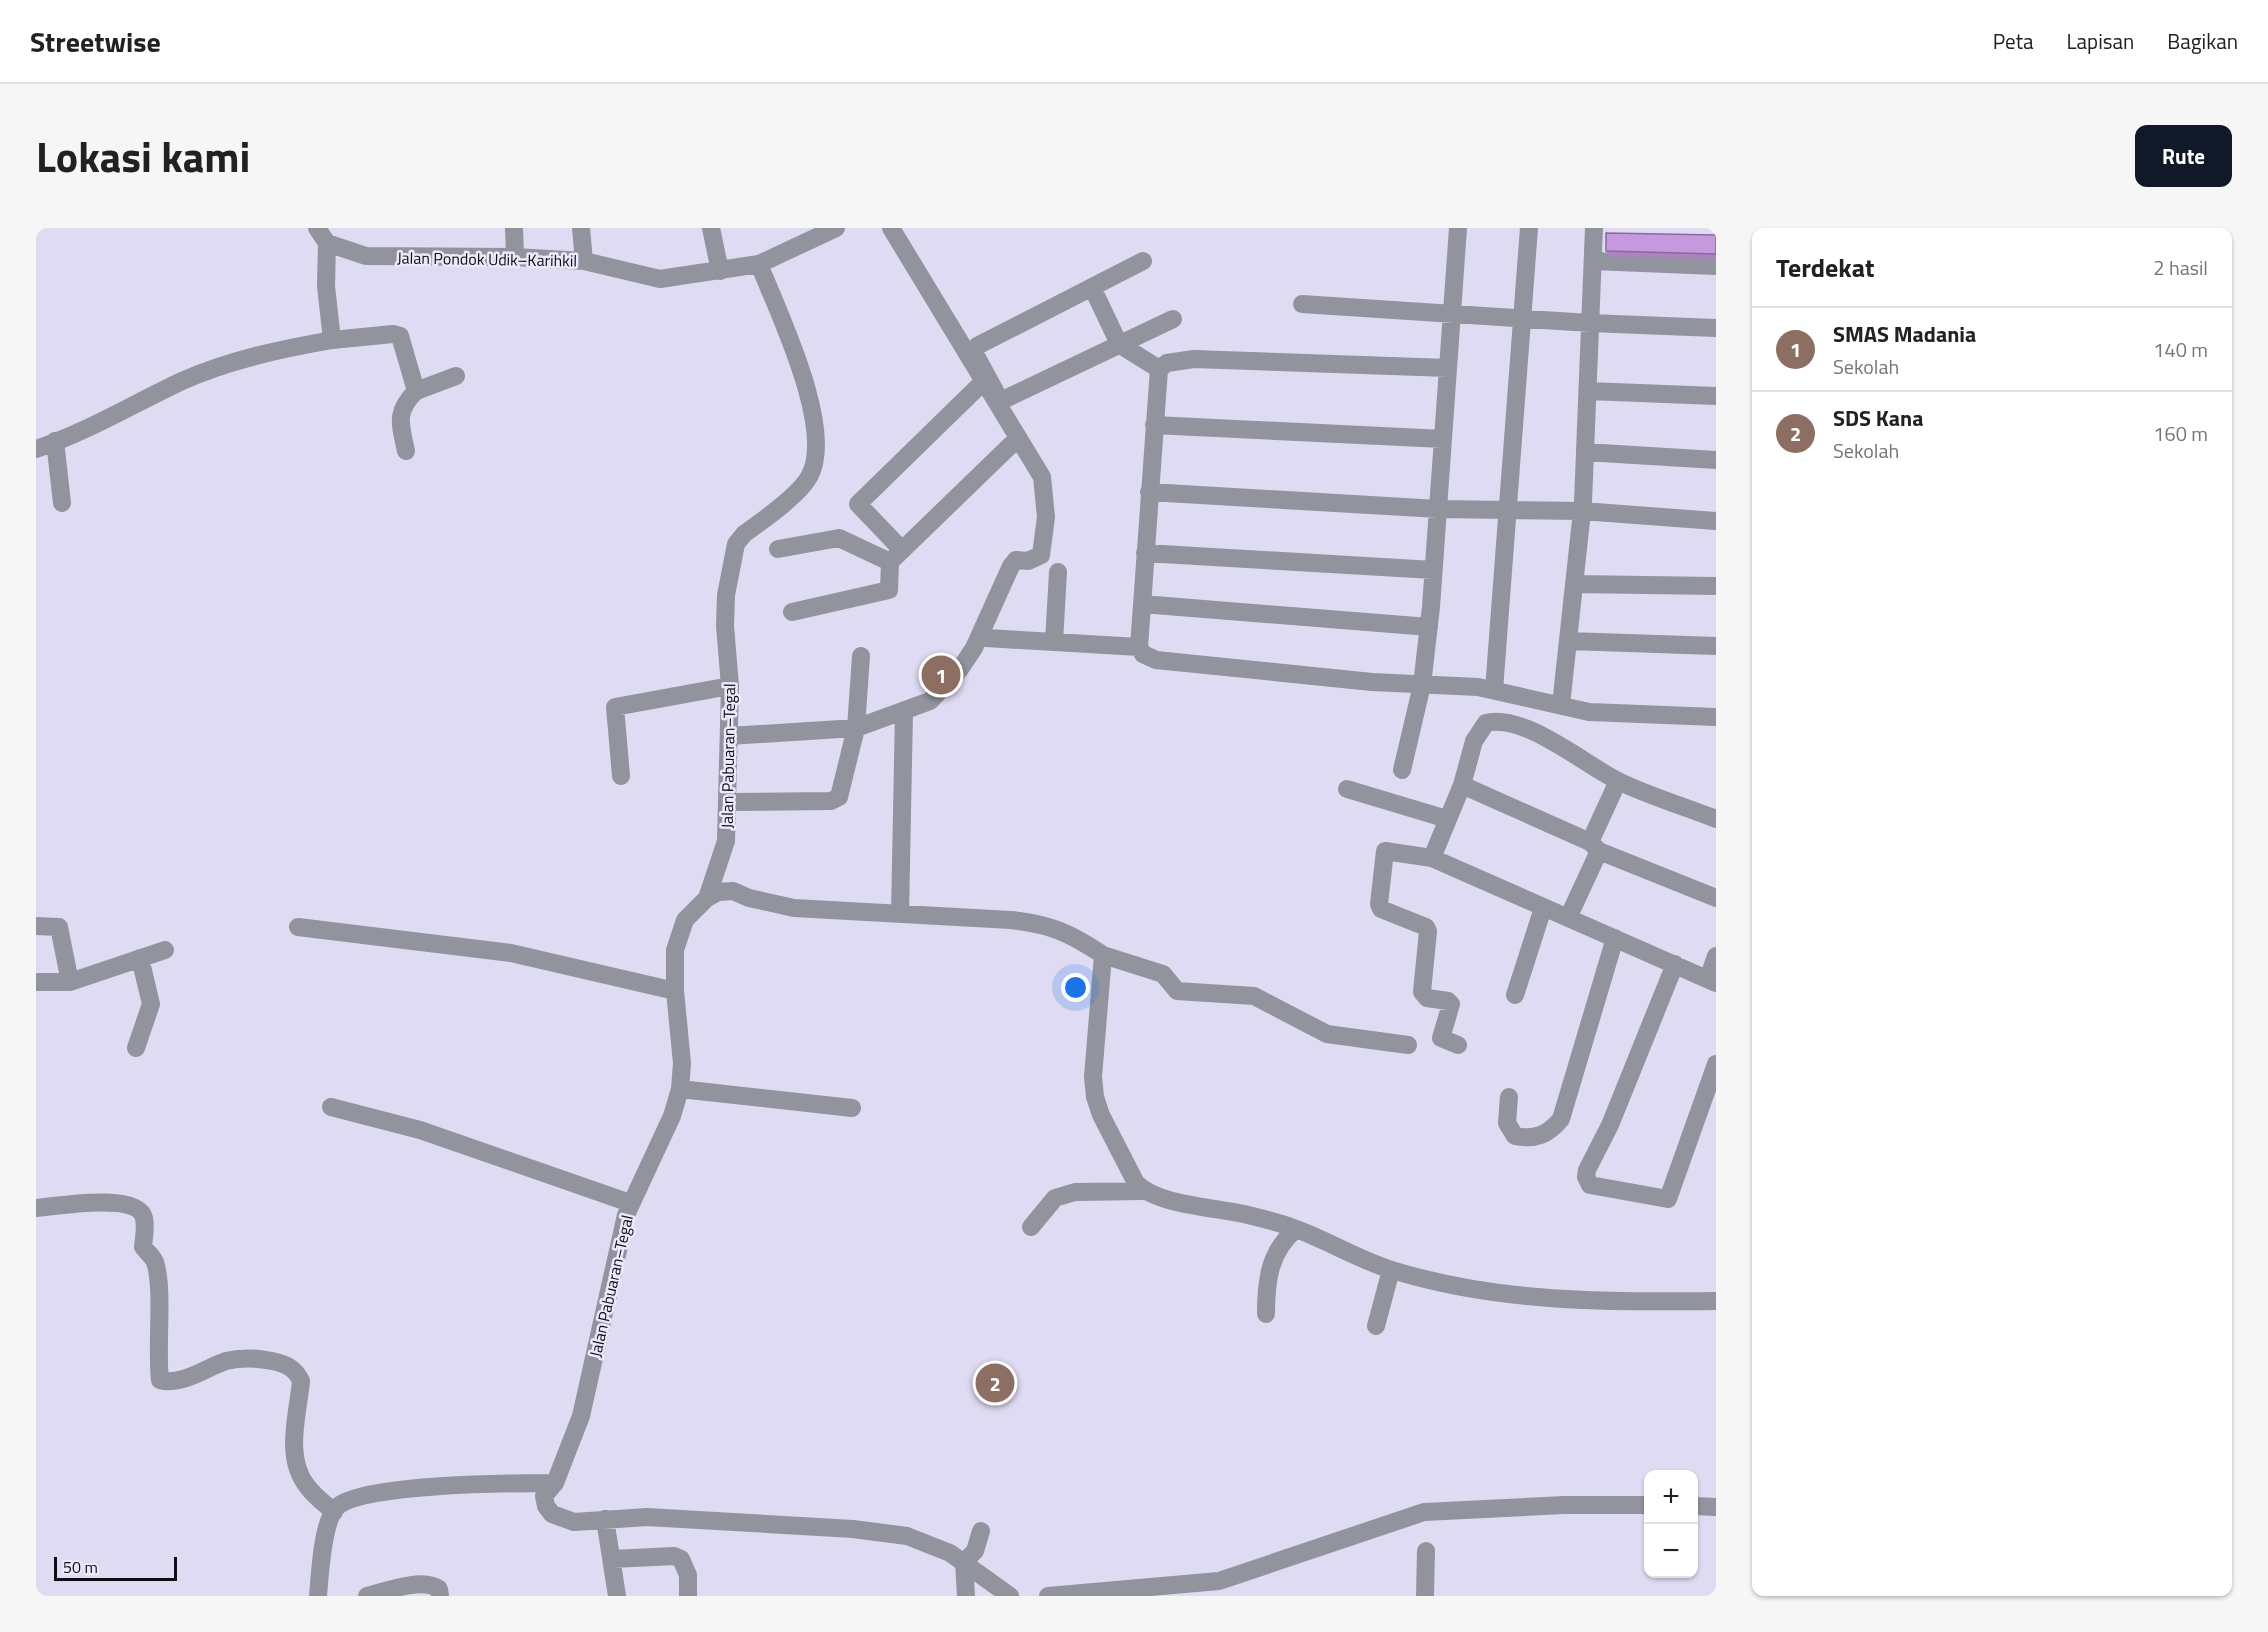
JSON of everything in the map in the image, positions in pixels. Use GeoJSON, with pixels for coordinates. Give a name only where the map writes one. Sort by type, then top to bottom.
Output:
{"type":"FeatureCollection","features":[{"type":"Feature","properties":{"kind":"street"},"geometry":{"type":"LineString","coordinates":[[317,228],[327,243],[326,286],[332,340]]}},
{"type":"Feature","properties":{"kind":"street"},"geometry":{"type":"LineString","coordinates":[[514,228],[515,256]]}},
{"type":"Feature","properties":{"kind":"street"},"geometry":{"type":"LineString","coordinates":[[581,228],[584,261]]}},
{"type":"Feature","properties":{"kind":"street"},"geometry":{"type":"LineString","coordinates":[[711,228],[720,271]]}},
{"type":"Feature","properties":{"kind":"street","name":"Jalan Pondok Udik–Karihkil"},"geometry":{"type":"LineString","coordinates":[[327,243],[366,256],[515,256],[584,261],[660,279],[759,264],[836,228]]}},
{"type":"Feature","properties":{"kind":"street"},"geometry":{"type":"LineString","coordinates":[[729,736],[856,728],[930,702],[960,669],[990,616],[1011,566],[1016,560],[1028,561],[1041,555],[1046,517],[1042,477],[982,383],[891,228]]}},
{"type":"Feature","properties":{"kind":"street"},"geometry":{"type":"LineString","coordinates":[[1402,770],[1422,685],[1429,627],[1458,228]]}},
{"type":"Feature","properties":{"kind":"street"},"geometry":{"type":"LineString","coordinates":[[1494,690],[1529,228]]}},
{"type":"Feature","properties":{"kind":"street"},"geometry":{"type":"LineString","coordinates":[[1561,705],[1582,511],[1594,228]]}},
{"type":"Feature","properties":{"kind":"street"},"geometry":{"type":"LineString","coordinates":[[1143,261],[982,343],[977,346],[975,354],[997,396],[1002,399],[1173,319]]}},
{"type":"Feature","properties":{"kind":"street"},"geometry":{"type":"LineString","coordinates":[[1593,261],[1716,266]]}},
{"type":"Feature","properties":{"kind":"street","name":"Jalan Pabuaran–Tegal"},"geometry":{"type":"LineString","coordinates":[[604,1519],[574,1522],[552,1514],[546,1506],[544,1496],[555,1483],[581,1416],[615,1255],[630,1203],[672,1116],[680,1089],[682,1063],[675,991],[675,950],[679,932],[691,912],[707,898],[726,841],[729,802],[730,686],[725,626],[726,595],[736,544],[744,534],[808,478],[817,449],[816,430],[803,377],[759,264]]}},
{"type":"Feature","properties":{"kind":"street"},"geometry":{"type":"LineString","coordinates":[[1092,287],[1119,344],[1159,369]]}},
{"type":"Feature","properties":{"kind":"street"},"geometry":{"type":"LineString","coordinates":[[1302,304],[1452,312],[1590,323],[1716,328]]}},
{"type":"Feature","properties":{"kind":"street"},"geometry":{"type":"LineString","coordinates":[[36,449],[214,369],[298,346],[332,340],[393,334],[400,336],[416,390]]}},
{"type":"Feature","properties":{"kind":"street"},"geometry":{"type":"LineString","coordinates":[[1448,368],[1194,360],[1167,363],[1159,369],[1139,647],[1143,654],[1156,660],[1494,690],[1589,712],[1716,717]]}},
{"type":"Feature","properties":{"kind":"street"},"geometry":{"type":"LineString","coordinates":[[406,451],[400,425],[404,403],[416,390],[456,376]]}},
{"type":"Feature","properties":{"kind":"street"},"geometry":{"type":"LineString","coordinates":[[896,556],[858,504],[982,383]]}},
{"type":"Feature","properties":{"kind":"street"},"geometry":{"type":"LineString","coordinates":[[1587,391],[1716,396]]}},
{"type":"Feature","properties":{"kind":"street"},"geometry":{"type":"LineString","coordinates":[[1154,425],[1443,439]]}},
{"type":"Feature","properties":{"kind":"street"},"geometry":{"type":"LineString","coordinates":[[792,612],[889,590],[896,556],[1017,439]]}},
{"type":"Feature","properties":{"kind":"street"},"geometry":{"type":"LineString","coordinates":[[55,441],[62,503]]}},
{"type":"Feature","properties":{"kind":"street"},"geometry":{"type":"LineString","coordinates":[[1585,452],[1716,460]]}},
{"type":"Feature","properties":{"kind":"street"},"geometry":{"type":"LineString","coordinates":[[1149,492],[1438,509],[1508,512],[1582,511],[1716,521]]}},
{"type":"Feature","properties":{"kind":"street"},"geometry":{"type":"LineString","coordinates":[[778,549],[838,538],[896,556]]}},
{"type":"Feature","properties":{"kind":"street"},"geometry":{"type":"LineString","coordinates":[[1145,553],[1433,570]]}},
{"type":"Feature","properties":{"kind":"street"},"geometry":{"type":"LineString","coordinates":[[1054,642],[1058,572]]}},
{"type":"Feature","properties":{"kind":"street"},"geometry":{"type":"LineString","coordinates":[[1574,584],[1716,586]]}},
{"type":"Feature","properties":{"kind":"street"},"geometry":{"type":"LineString","coordinates":[[1142,604],[1429,627]]}},
{"type":"Feature","properties":{"kind":"street"},"geometry":{"type":"LineString","coordinates":[[986,638],[1139,647]]}},
{"type":"Feature","properties":{"kind":"street"},"geometry":{"type":"LineString","coordinates":[[1568,641],[1716,646]]}},
{"type":"Feature","properties":{"kind":"street"},"geometry":{"type":"LineString","coordinates":[[729,802],[831,801],[839,797],[856,728],[861,656]]}},
{"type":"Feature","properties":{"kind":"street"},"geometry":{"type":"LineString","coordinates":[[621,776],[615,707],[730,686]]}},
{"type":"Feature","properties":{"kind":"street"},"geometry":{"type":"LineString","coordinates":[[900,914],[904,712]]}},
{"type":"Feature","properties":{"kind":"street"},"geometry":{"type":"LineString","coordinates":[[1432,858],[1462,785],[1474,741],[1486,723],[1493,721],[1520,725],[1618,781],[1716,819]]}},
{"type":"Feature","properties":{"kind":"street"},"geometry":{"type":"LineString","coordinates":[[1568,918],[1618,781]]}},
{"type":"Feature","properties":{"kind":"street"},"geometry":{"type":"LineString","coordinates":[[1462,785],[1594,846],[1716,898]]}},
{"type":"Feature","properties":{"kind":"street"},"geometry":{"type":"LineString","coordinates":[[1347,789],[1447,819]]}},
{"type":"Feature","properties":{"kind":"street"},"geometry":{"type":"LineString","coordinates":[[1458,1046],[1441,1038],[1451,1004],[1448,1001],[1427,998],[1422,992],[1428,931],[1426,927],[1381,909],[1379,904],[1385,851],[1432,858],[1712,981],[1716,956]]}},
{"type":"Feature","properties":{"kind":"street"},"geometry":{"type":"LineString","coordinates":[[707,898],[718,892],[733,891],[758,901],[794,908],[1043,923],[1077,938],[1103,955],[1163,974],[1176,991],[1254,996],[1327,1034],[1408,1045]]}},
{"type":"Feature","properties":{"kind":"street"},"geometry":{"type":"LineString","coordinates":[[1515,995],[1543,908]]}},
{"type":"Feature","properties":{"kind":"street"},"geometry":{"type":"LineString","coordinates":[[36,926],[59,927],[70,982]]}},
{"type":"Feature","properties":{"kind":"street"},"geometry":{"type":"LineString","coordinates":[[298,927],[511,953],[675,991]]}},
{"type":"Feature","properties":{"kind":"street"},"geometry":{"type":"LineString","coordinates":[[1509,1097],[1507,1123],[1515,1136],[1531,1138],[1546,1134],[1561,1119],[1615,938]]}},
{"type":"Feature","properties":{"kind":"street"},"geometry":{"type":"LineString","coordinates":[[36,982],[70,982],[165,950]]}},
{"type":"Feature","properties":{"kind":"street"},"geometry":{"type":"LineString","coordinates":[[1103,955],[1093,1077],[1095,1097],[1118,1149],[1144,1191]]}},
{"type":"Feature","properties":{"kind":"street"},"geometry":{"type":"LineString","coordinates":[[136,1048],[151,1004],[140,958]]}},
{"type":"Feature","properties":{"kind":"street"},"geometry":{"type":"LineString","coordinates":[[1675,964],[1610,1125],[1587,1170],[1586,1178],[1590,1185],[1668,1199],[1716,1064]]}},
{"type":"Feature","properties":{"kind":"street"},"geometry":{"type":"LineString","coordinates":[[680,1089],[852,1108]]}},
{"type":"Feature","properties":{"kind":"street"},"geometry":{"type":"LineString","coordinates":[[331,1107],[420,1130],[630,1203]]}},
{"type":"Feature","properties":{"kind":"street"},"geometry":{"type":"LineString","coordinates":[[1030,1227],[1055,1198],[1075,1192],[1144,1191],[1157,1197],[1228,1210],[1296,1229],[1391,1270],[1505,1296],[1597,1302],[1716,1301]]}},
{"type":"Feature","properties":{"kind":"street"},"geometry":{"type":"LineString","coordinates":[[36,1208],[97,1203],[134,1206],[140,1211],[144,1218],[143,1247],[154,1259],[158,1279],[157,1358],[160,1380],[168,1382],[227,1361],[253,1358],[283,1363],[297,1372],[301,1381],[294,1448],[298,1472],[307,1486],[334,1512]]}},
{"type":"Feature","properties":{"kind":"street"},"geometry":{"type":"LineString","coordinates":[[1266,1314],[1268,1278],[1275,1258],[1282,1241],[1296,1229]]}},
{"type":"Feature","properties":{"kind":"street"},"geometry":{"type":"LineString","coordinates":[[1376,1326],[1391,1270]]}},
{"type":"Feature","properties":{"kind":"street"},"geometry":{"type":"LineString","coordinates":[[318,1596],[329,1521],[337,1507],[348,1500],[376,1494],[467,1484],[555,1483]]}},
{"type":"Feature","properties":{"kind":"street"},"geometry":{"type":"LineString","coordinates":[[1048,1596],[1098,1594],[1202,1583],[1239,1576],[1424,1512],[1564,1505],[1644,1505]]}},
{"type":"Feature","properties":{"kind":"street"},"geometry":{"type":"LineString","coordinates":[[1698,1506],[1716,1507]]}},
{"type":"Feature","properties":{"kind":"street"},"geometry":{"type":"LineString","coordinates":[[617,1596],[604,1519],[647,1517],[889,1533],[938,1546],[1010,1596]]}},
{"type":"Feature","properties":{"kind":"street"},"geometry":{"type":"LineString","coordinates":[[966,1596],[964,1562],[975,1551],[981,1531]]}},
{"type":"Feature","properties":{"kind":"street"},"geometry":{"type":"LineString","coordinates":[[1425,1596],[1426,1551]]}},
{"type":"Feature","properties":{"kind":"street"},"geometry":{"type":"LineString","coordinates":[[612,1559],[674,1556],[681,1559],[688,1575],[688,1596]]}},
{"type":"Feature","properties":{"kind":"street"},"geometry":{"type":"LineString","coordinates":[[367,1596],[421,1584],[434,1585],[440,1589],[440,1596]]}},
{"type":"Feature","properties":{"kind":"building"},"geometry":{"type":"Polygon","coordinates":[[[1606,233],[1716,235],[1716,254],[1606,251],[1606,233]]]}},
{"type":"Feature","properties":{"kind":"place","name":"SMAS Madania"},"geometry":{"type":"Point","coordinates":[941,675]}},
{"type":"Feature","properties":{"kind":"place","name":"SDS Kana"},"geometry":{"type":"Point","coordinates":[995,1383]}}]}
